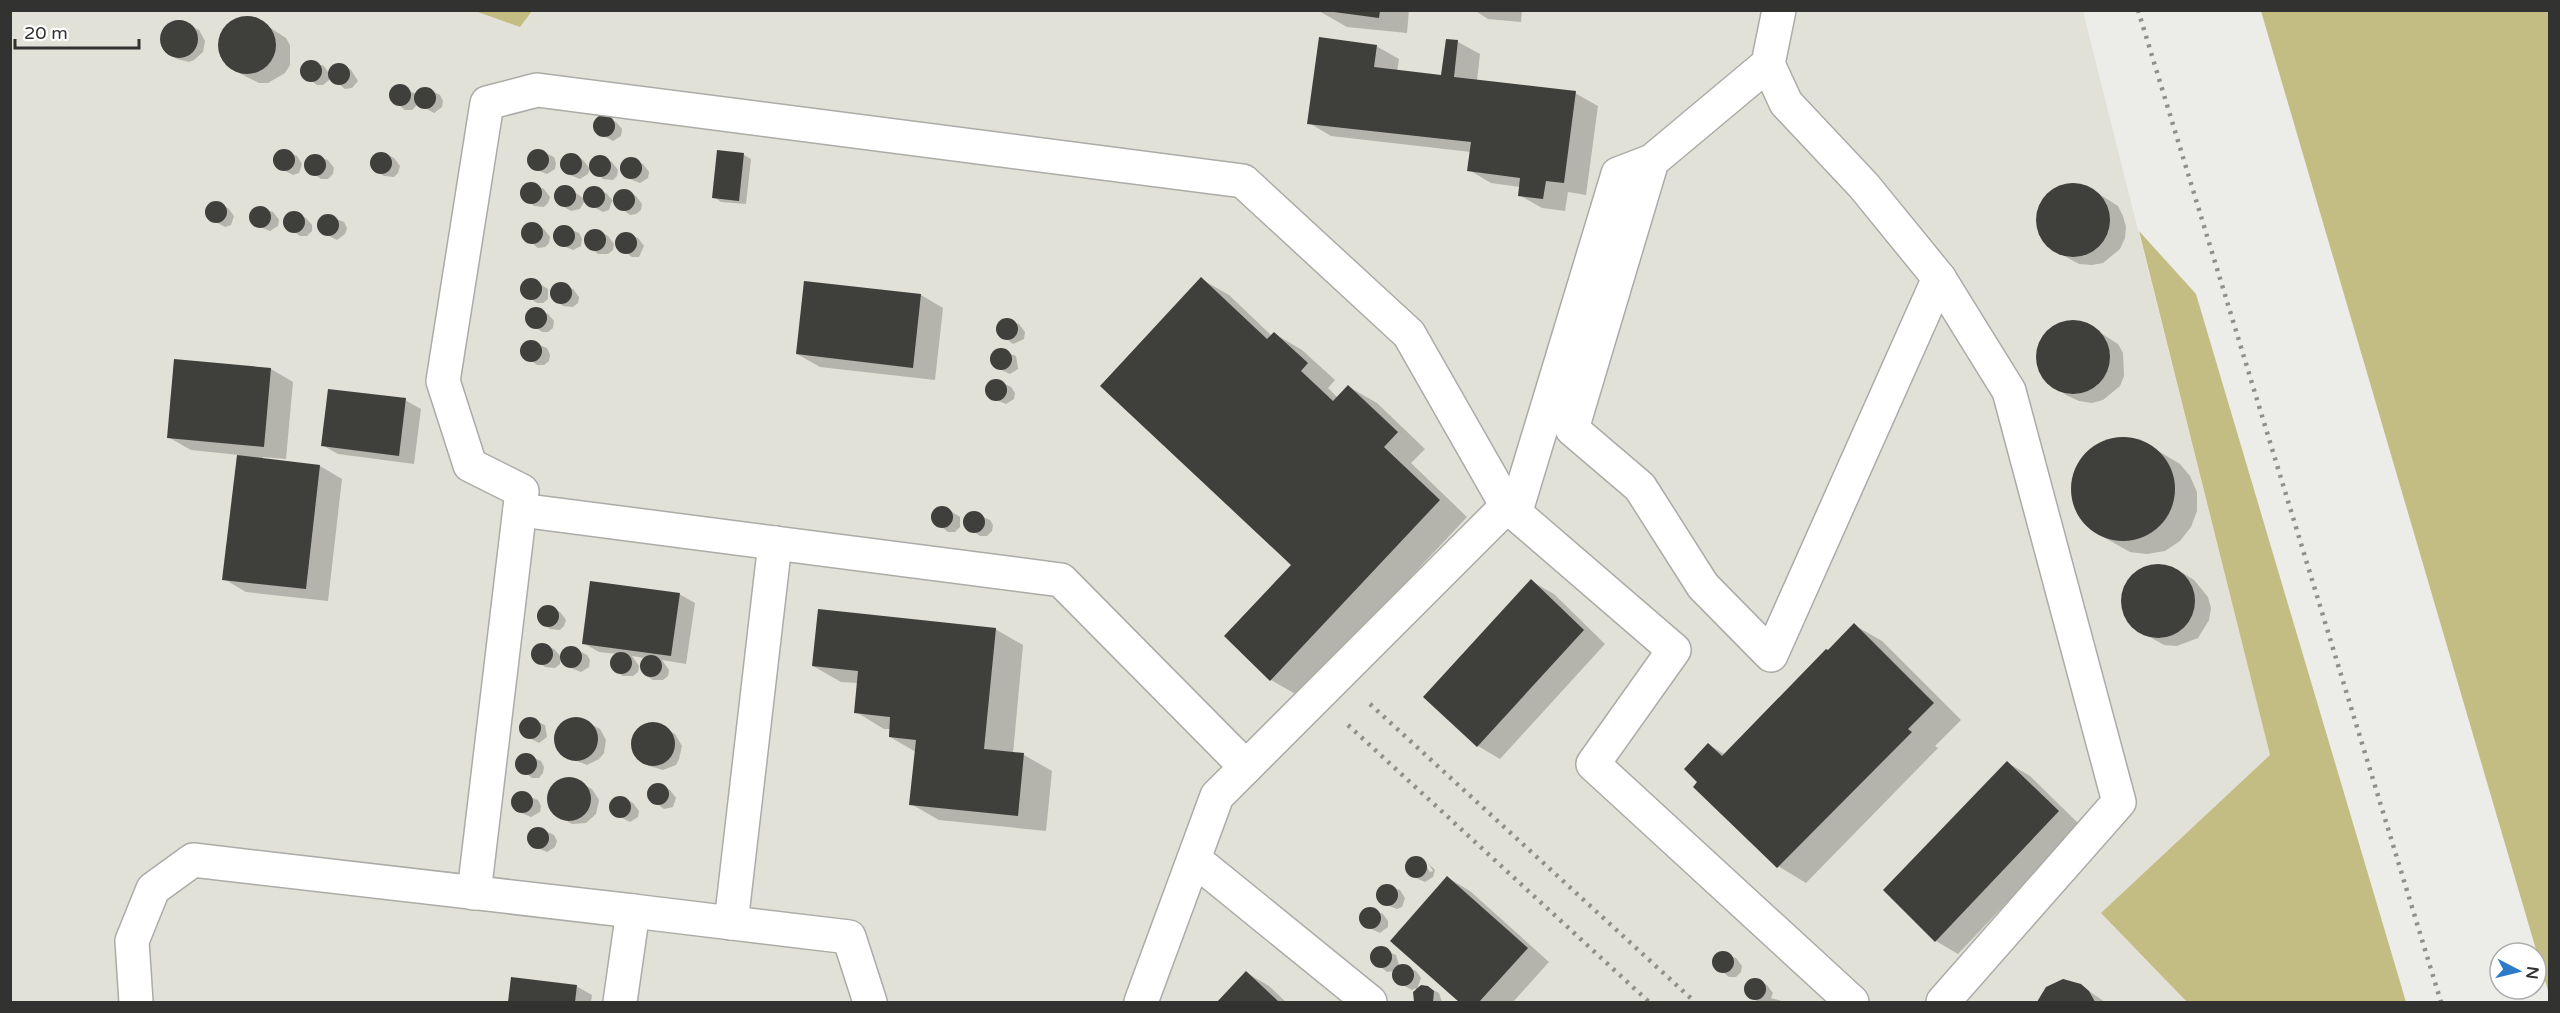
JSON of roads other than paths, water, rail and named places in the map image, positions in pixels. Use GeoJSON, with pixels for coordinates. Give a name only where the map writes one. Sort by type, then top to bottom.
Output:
{"type":"FeatureCollection","features":[{"type":"Feature","properties":{"kind":"lane"},"geometry":{"type":"LineString","coordinates":[[1779,10],[1768,64],[1786,103],[1864,186],[1939,278],[2009,391],[2119,802],[1943,1002]]}},
{"type":"Feature","properties":{"kind":"lane"},"geometry":{"type":"LineString","coordinates":[[1141,1002],[1217,796],[1511,510],[1618,174],[1652,161],[1768,64]]}},
{"type":"Feature","properties":{"kind":"lane"},"geometry":{"type":"LineString","coordinates":[[474,893],[522,492],[470,465],[444,381],[487,103],[537,90],[1243,181],[1409,334],[1511,510],[1674,650],[1593,764],[1852,1002]]}},
{"type":"Feature","properties":{"kind":"lane"},"geometry":{"type":"LineString","coordinates":[[1652,161],[1572,429],[1640,487],[1703,586],[1771,655],[1939,278]]}},
{"type":"Feature","properties":{"kind":"lane"},"geometry":{"type":"LineString","coordinates":[[520,510],[1061,580],[1246,767]]}},
{"type":"Feature","properties":{"kind":"lane"},"geometry":{"type":"LineString","coordinates":[[731,923],[775,543]]}},
{"type":"Feature","properties":{"kind":"lane"},"geometry":{"type":"LineString","coordinates":[[1194,859],[1370,1002]]}},
{"type":"Feature","properties":{"kind":"lane"},"geometry":{"type":"LineString","coordinates":[[136,1002],[132,941],[153,889],[194,860],[849,937],[870,1002]]}},
{"type":"Feature","properties":{"kind":"lane"},"geometry":{"type":"LineString","coordinates":[[620,1002],[633,911]]}},
{"type":"Feature","properties":{"kind":"railway"},"geometry":{"type":"LineString","coordinates":[[2138,10],[2441,1002]]}},
{"type":"Feature","properties":{"kind":"railway"},"geometry":{"type":"LineString","coordinates":[[1370,704],[1695,1002]]}},
{"type":"Feature","properties":{"kind":"railway"},"geometry":{"type":"LineString","coordinates":[[1348,725],[1649,1002]]}}]}
